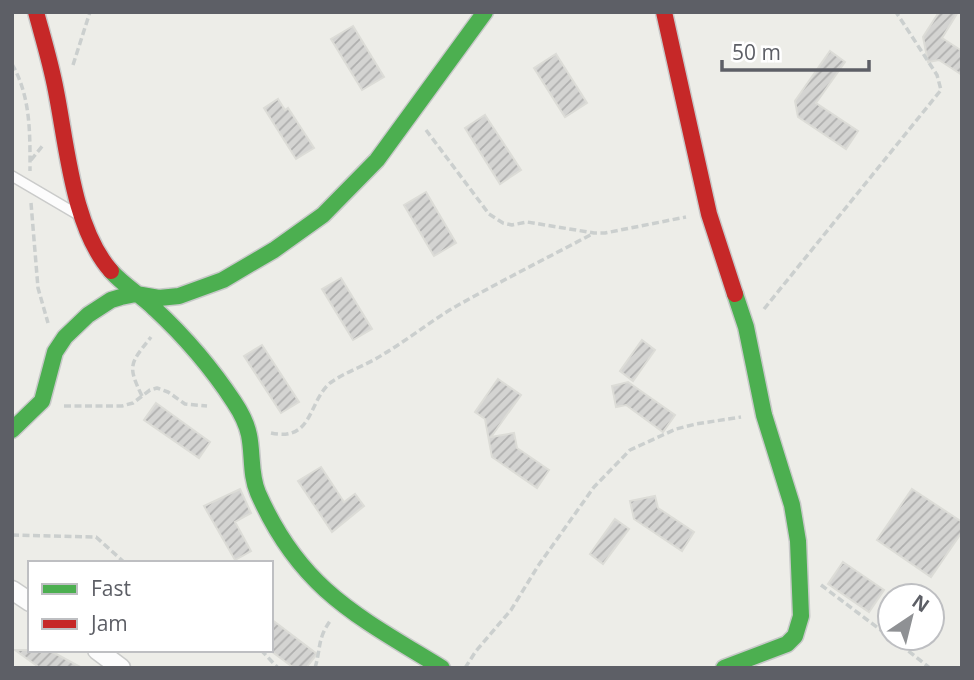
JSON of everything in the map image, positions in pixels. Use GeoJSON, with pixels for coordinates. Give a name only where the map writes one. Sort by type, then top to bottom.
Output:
{"type":"FeatureCollection","features":[{"type":"Feature","properties":{"kind":"street"},"geometry":{"type":"LineString","coordinates":[[36,12],[53,76],[80,215],[105,264],[136,294],[155,307],[200,357],[242,415],[249,434],[257,490],[273,523],[298,562],[314,581],[373,628],[442,668]]}},
{"type":"Feature","properties":{"kind":"street"},"geometry":{"type":"LineString","coordinates":[[12,430],[42,401],[55,352],[65,337],[88,315],[111,300],[136,294],[159,298],[179,296],[223,280],[315,222],[355,184],[415,110],[485,12]]}},
{"type":"Feature","properties":{"kind":"street"},"geometry":{"type":"LineString","coordinates":[[664,12],[709,214],[746,327],[764,415],[792,505],[799,541],[801,616],[795,636],[788,644],[775,650],[724,668]]}},
{"type":"Feature","properties":{"kind":"street"},"geometry":{"type":"LineString","coordinates":[[12,590],[28,601]]}},
{"type":"Feature","properties":{"kind":"lane"},"geometry":{"type":"LineString","coordinates":[[12,176],[80,215]]}},
{"type":"Feature","properties":{"kind":"path"},"geometry":{"type":"LineString","coordinates":[[72,71],[90,12]]}},
{"type":"Feature","properties":{"kind":"path"},"geometry":{"type":"LineString","coordinates":[[746,327],[772,300],[941,90],[937,75],[896,12]]}},
{"type":"Feature","properties":{"kind":"path"},"geometry":{"type":"LineString","coordinates":[[12,64],[25,94],[29,117],[29,185],[38,288],[55,352]]}},
{"type":"Feature","properties":{"kind":"path"},"geometry":{"type":"LineString","coordinates":[[415,110],[423,127],[495,219],[512,225],[527,222],[594,233]]}},
{"type":"Feature","properties":{"kind":"path"},"geometry":{"type":"LineString","coordinates":[[242,415],[273,433],[293,433],[306,423],[322,393],[336,380],[384,354],[414,331],[451,309],[594,233],[709,214]]}},
{"type":"Feature","properties":{"kind":"path"},"geometry":{"type":"LineString","coordinates":[[142,396],[133,378],[131,366],[166,320]]}},
{"type":"Feature","properties":{"kind":"path"},"geometry":{"type":"LineString","coordinates":[[42,401],[60,406],[122,406],[157,388],[185,404],[209,406]]}},
{"type":"Feature","properties":{"kind":"path"},"geometry":{"type":"LineString","coordinates":[[465,668],[511,610],[538,566],[594,487],[630,450],[676,429],[764,415]]}},
{"type":"Feature","properties":{"kind":"path"},"geometry":{"type":"LineString","coordinates":[[12,535],[96,537],[123,561]]}},
{"type":"Feature","properties":{"kind":"path"},"geometry":{"type":"LineString","coordinates":[[800,569],[876,626]]}},
{"type":"Feature","properties":{"kind":"path"},"geometry":{"type":"LineString","coordinates":[[315,668],[322,632],[342,605]]}},
{"type":"Feature","properties":{"kind":"path"},"geometry":{"type":"LineString","coordinates":[[263,652],[278,668]]}},
{"type":"Feature","properties":{"kind":"path"},"geometry":{"type":"LineString","coordinates":[[910,652],[930,668]]}},
{"type":"Feature","properties":{"kind":"building"},"geometry":{"type":"Polygon","coordinates":[[[939,12],[958,12],[942,38],[962,51],[962,75],[939,60],[928,62],[923,37],[939,12]]]}},
{"type":"Feature","properties":{"kind":"building"},"geometry":{"type":"Polygon","coordinates":[[[353,26],[384,77],[362,90],[331,39],[353,26]]]}},
{"type":"Feature","properties":{"kind":"building"},"geometry":{"type":"Polygon","coordinates":[[[830,51],[845,62],[816,103],[858,131],[846,149],[798,117],[795,101],[830,51]]]}},
{"type":"Feature","properties":{"kind":"building"},"geometry":{"type":"Polygon","coordinates":[[[556,54],[587,103],[565,117],[534,68],[556,54]]]}},
{"type":"Feature","properties":{"kind":"building"},"geometry":{"type":"Polygon","coordinates":[[[278,99],[285,110],[288,108],[314,148],[296,159],[264,108],[278,99]]]}},
{"type":"Feature","properties":{"kind":"building"},"geometry":{"type":"Polygon","coordinates":[[[485,115],[521,170],[500,184],[465,128],[485,115]]]}},
{"type":"Feature","properties":{"kind":"building"},"geometry":{"type":"Polygon","coordinates":[[[426,192],[456,243],[434,256],[404,205],[426,192]]]}},
{"type":"Feature","properties":{"kind":"building"},"geometry":{"type":"Polygon","coordinates":[[[341,278],[372,329],[353,340],[322,289],[341,278]]]}},
{"type":"Feature","properties":{"kind":"building"},"geometry":{"type":"Polygon","coordinates":[[[642,340],[655,350],[633,381],[620,371],[642,340]]]}},
{"type":"Feature","properties":{"kind":"building"},"geometry":{"type":"Polygon","coordinates":[[[262,345],[299,402],[281,413],[244,356],[262,345]]]}},
{"type":"Feature","properties":{"kind":"building"},"geometry":{"type":"Polygon","coordinates":[[[498,379],[521,395],[491,437],[514,433],[517,448],[549,470],[537,488],[492,457],[485,419],[475,412],[498,379]]]}},
{"type":"Feature","properties":{"kind":"building"},"geometry":{"type":"Polygon","coordinates":[[[628,382],[675,415],[663,432],[626,405],[616,407],[612,386],[628,382]]]}},
{"type":"Feature","properties":{"kind":"building"},"geometry":{"type":"Polygon","coordinates":[[[156,403],[210,442],[199,458],[144,420],[156,403]]]}},
{"type":"Feature","properties":{"kind":"building"},"geometry":{"type":"Polygon","coordinates":[[[321,467],[344,502],[355,494],[364,506],[332,532],[298,481],[321,467]]]}},
{"type":"Feature","properties":{"kind":"building"},"geometry":{"type":"Polygon","coordinates":[[[240,489],[251,513],[235,522],[251,551],[235,560],[204,506],[240,489]]]}},
{"type":"Feature","properties":{"kind":"building"},"geometry":{"type":"Polygon","coordinates":[[[912,489],[962,522],[962,532],[931,577],[877,540],[912,489]]]}},
{"type":"Feature","properties":{"kind":"building"},"geometry":{"type":"Polygon","coordinates":[[[655,496],[658,508],[694,532],[682,551],[634,519],[630,501],[655,496]]]}},
{"type":"Feature","properties":{"kind":"building"},"geometry":{"type":"Polygon","coordinates":[[[615,519],[629,529],[603,564],[590,554],[615,519]]]}},
{"type":"Feature","properties":{"kind":"building"},"geometry":{"type":"Polygon","coordinates":[[[843,562],[876,585],[876,602],[869,612],[828,584],[843,562]]]}},
{"type":"Feature","properties":{"kind":"building"},"geometry":{"type":"Polygon","coordinates":[[[273,621],[317,654],[306,668],[294,668],[272,652],[273,621]]]}},
{"type":"Feature","properties":{"kind":"building"},"geometry":{"type":"Polygon","coordinates":[[[15,650],[53,652],[82,668],[40,668],[15,650]]]}},
{"type":"Feature","properties":{"kind":"traffic: fast"},"geometry":{"type":"LineString","coordinates":[[12,430],[42,401],[55,352],[65,337],[88,315],[111,300],[121,297],[136,294],[159,298],[179,296],[223,280],[274,250],[323,215],[377,160],[485,12]]}},
{"type":"Feature","properties":{"kind":"traffic: fast"},"geometry":{"type":"LineString","coordinates":[[111,271],[176,330],[207,365],[234,402],[248,431],[258,493],[274,526],[312,577],[358,615],[442,668]]}},
{"type":"Feature","properties":{"kind":"traffic: fast"},"geometry":{"type":"LineString","coordinates":[[724,668],[787,644],[795,636],[801,616],[798,541],[792,505],[764,415],[746,327],[735,294]]}},
{"type":"Feature","properties":{"kind":"traffic: jam"},"geometry":{"type":"LineString","coordinates":[[36,12],[54,81],[73,186],[88,232],[111,271]]}},
{"type":"Feature","properties":{"kind":"traffic: jam"},"geometry":{"type":"LineString","coordinates":[[664,12],[709,214],[735,294]]}}]}
